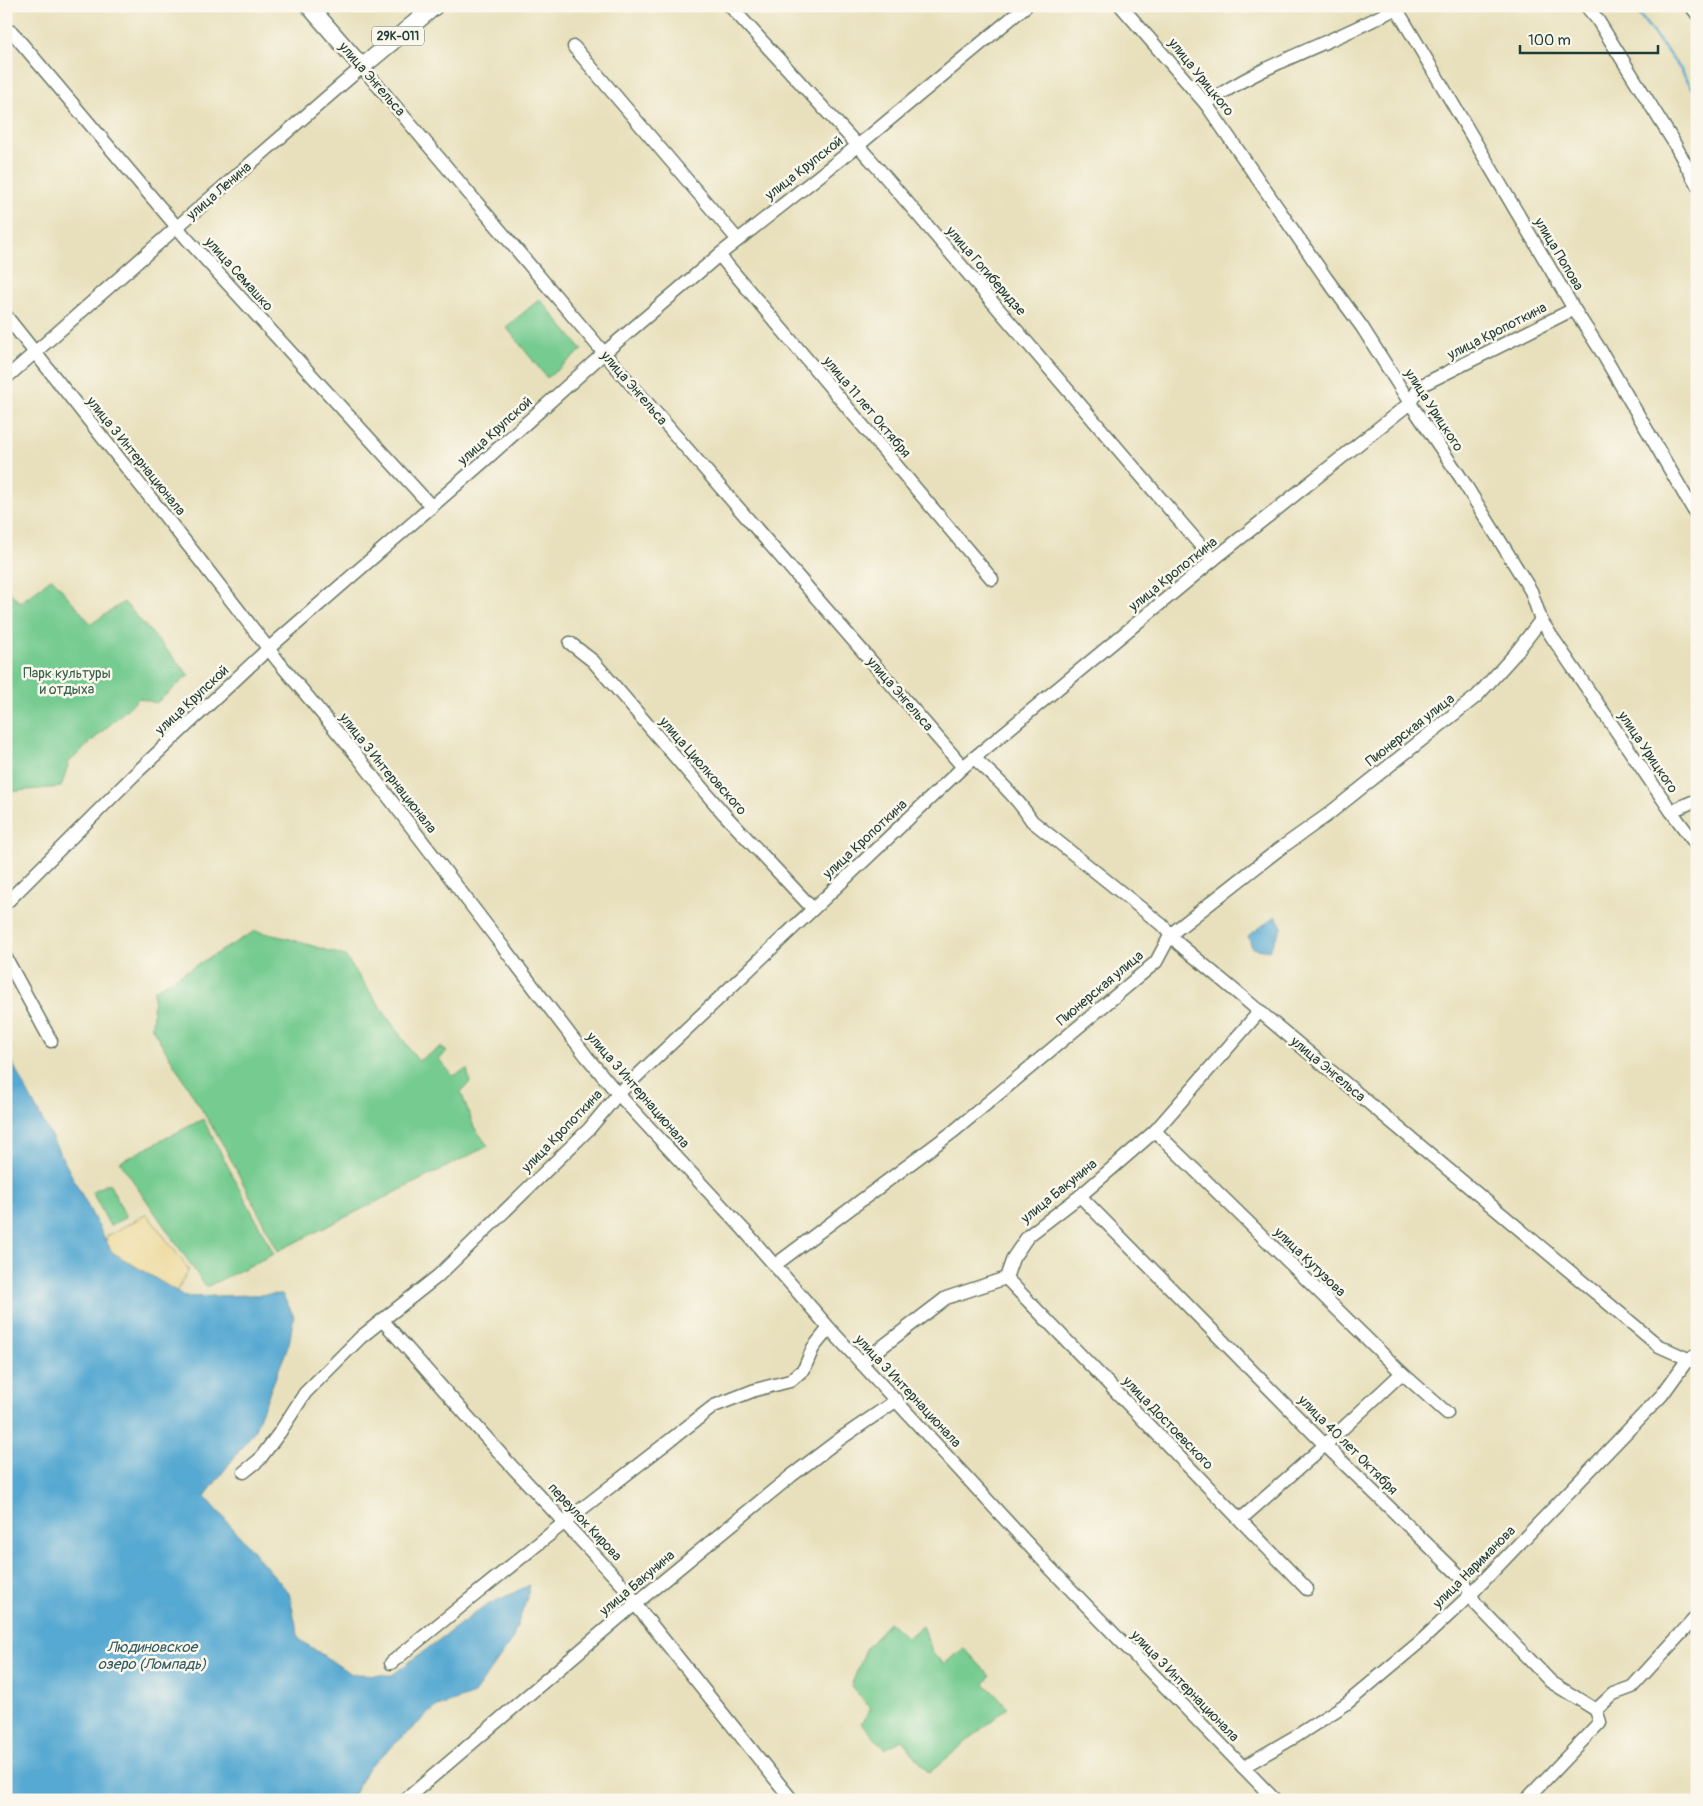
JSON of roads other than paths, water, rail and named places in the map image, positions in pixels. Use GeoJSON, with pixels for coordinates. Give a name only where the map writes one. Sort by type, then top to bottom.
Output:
{"type":"FeatureCollection","features":[{"type":"Feature","properties":{"kind":"main road","name":"улица Энгельса"},"geometry":{"type":"LineString","coordinates":[[309,6],[362,67]]}},
{"type":"Feature","properties":{"kind":"main road","name":"улица Ленина"},"geometry":{"type":"LineString","coordinates":[[362,67],[435,6]]}},
{"type":"Feature","properties":{"kind":"street","name":"улица Гогиберидзе"},"geometry":{"type":"LineString","coordinates":[[730,6],[858,145],[1213,560]]}},
{"type":"Feature","properties":{"kind":"street","name":"улица Крупской"},"geometry":{"type":"LineString","coordinates":[[6,902],[134,775],[269,648],[432,507],[604,353],[720,254],[858,145],[1026,6]]}},
{"type":"Feature","properties":{"kind":"street","name":"улица Урицкого"},"geometry":{"type":"LineString","coordinates":[[1121,6],[1206,104],[1362,327],[1410,403],[1461,478],[1531,591],[1541,620],[1671,811],[1697,846]]}},
{"type":"Feature","properties":{"kind":"street"},"geometry":{"type":"LineString","coordinates":[[1586,6],[1597,19],[1668,133],[1697,184]]}},
{"type":"Feature","properties":{"kind":"street"},"geometry":{"type":"LineString","coordinates":[[1691,6],[1697,14]]}},
{"type":"Feature","properties":{"kind":"street"},"geometry":{"type":"LineString","coordinates":[[1206,104],[1248,77],[1364,26],[1396,7]]}},
{"type":"Feature","properties":{"kind":"street","name":"улица Попова"},"geometry":{"type":"LineString","coordinates":[[1396,7],[1574,309],[1601,350],[1697,516]]}},
{"type":"Feature","properties":{"kind":"street","name":"улица Семашко"},"geometry":{"type":"LineString","coordinates":[[12,32],[177,227],[432,507]]}},
{"type":"Feature","properties":{"kind":"street"},"geometry":{"type":"LineString","coordinates":[[574,47],[738,240]]}},
{"type":"Feature","properties":{"kind":"street","name":"улица Ленина"},"geometry":{"type":"LineString","coordinates":[[6,378],[362,67]]}},
{"type":"Feature","properties":{"kind":"street","name":"улица Энгельса"},"geometry":{"type":"LineString","coordinates":[[362,67],[604,353],[968,762],[1005,787],[1032,821],[1162,925],[1178,944],[1659,1346],[1694,1359]]}},
{"type":"Feature","properties":{"kind":"street","name":"улица 11 лет Октября"},"geometry":{"type":"LineString","coordinates":[[720,254],[992,579]]}},
{"type":"Feature","properties":{"kind":"street","name":"улица Кропоткина"},"geometry":{"type":"LineString","coordinates":[[244,1472],[259,1460],[305,1393],[361,1337],[438,1276],[589,1129],[618,1094],[968,762],[1213,560],[1410,403],[1420,386],[1574,309]]}},
{"type":"Feature","properties":{"kind":"street","name":"улица 3 Интернационала"},"geometry":{"type":"LineString","coordinates":[[6,316],[269,648],[358,757],[587,1057],[618,1094],[775,1265],[829,1328],[1049,1567],[1275,1800]]}},
{"type":"Feature","properties":{"kind":"street","name":"Пионерская улица"},"geometry":{"type":"LineString","coordinates":[[775,1265],[954,1131],[1156,962],[1171,934],[1278,850],[1326,816],[1477,696],[1515,654],[1541,620]]}},
{"type":"Feature","properties":{"kind":"street","name":"улица Циолковского"},"geometry":{"type":"LineString","coordinates":[[570,643],[593,661],[724,814],[813,909]]}},
{"type":"Feature","properties":{"kind":"street"},"geometry":{"type":"LineString","coordinates":[[1671,811],[1697,800]]}},
{"type":"Feature","properties":{"kind":"street"},"geometry":{"type":"LineString","coordinates":[[6,958],[52,1041]]}},
{"type":"Feature","properties":{"kind":"street","name":"улица Бакунина"},"geometry":{"type":"LineString","coordinates":[[1006,1278],[1013,1258],[1028,1236],[1080,1196],[1154,1131],[1260,1012]]}},
{"type":"Feature","properties":{"kind":"street","name":"улица Кутузова"},"geometry":{"type":"LineString","coordinates":[[1154,1131],[1402,1373],[1447,1413]]}},
{"type":"Feature","properties":{"kind":"street","name":"улица 40 лет Октября"},"geometry":{"type":"LineString","coordinates":[[1080,1196],[1325,1445],[1462,1578],[1476,1604],[1551,1682],[1596,1710]]}},
{"type":"Feature","properties":{"kind":"street"},"geometry":{"type":"LineString","coordinates":[[861,1363],[946,1298],[1006,1278]]}},
{"type":"Feature","properties":{"kind":"street","name":"улица Достоевского"},"geometry":{"type":"LineString","coordinates":[[1006,1278],[1307,1589]]}},
{"type":"Feature","properties":{"kind":"street","name":"переулок Кирова"},"geometry":{"type":"LineString","coordinates":[[383,1320],[506,1460],[629,1592],[635,1604],[792,1800]]}},
{"type":"Feature","properties":{"kind":"street"},"geometry":{"type":"LineString","coordinates":[[390,1663],[565,1522],[714,1406],[755,1390],[790,1381],[804,1369],[813,1348],[829,1328]]}},
{"type":"Feature","properties":{"kind":"street","name":"улица Нариманова"},"geometry":{"type":"LineString","coordinates":[[1243,1767],[1346,1704],[1421,1641],[1470,1595],[1662,1395],[1694,1359]]}},
{"type":"Feature","properties":{"kind":"street"},"geometry":{"type":"LineString","coordinates":[[1241,1519],[1325,1445],[1402,1373]]}},
{"type":"Feature","properties":{"kind":"street","name":"улица Бакунина"},"geometry":{"type":"LineString","coordinates":[[405,1800],[635,1604],[792,1476],[840,1439],[896,1400]]}},
{"type":"Feature","properties":{"kind":"street"},"geometry":{"type":"LineString","coordinates":[[1526,1800],[1600,1722],[1596,1710],[1613,1694],[1632,1687],[1697,1616]]}},
{"type":"Feature","properties":{"kind":"water"},"geometry":{"type":"Polygon","coordinates":[[[1276,916],[1282,927],[1269,951],[1252,948],[1248,936],[1276,916]]]}},
{"type":"Feature","properties":{"kind":"water","name":"Людиновское озеро (Ломпадь)"},"geometry":{"type":"Polygon","coordinates":[[[6,1051],[112,1252],[186,1297],[282,1294],[294,1316],[289,1344],[254,1431],[205,1496],[289,1593],[299,1639],[351,1674],[392,1675],[483,1607],[530,1585],[512,1640],[474,1694],[435,1708],[367,1769],[351,1800],[6,1800],[6,1051]]]}},
{"type":"Feature","properties":{"kind":"waterway"},"geometry":{"type":"LineString","coordinates":[[1633,6],[1681,70],[1697,95]]}},
{"type":"Feature","properties":{"kind":"park label","name":"Парк культуры и отдыха"},"geometry":{"type":"Point","coordinates":[67,682]}}]}
